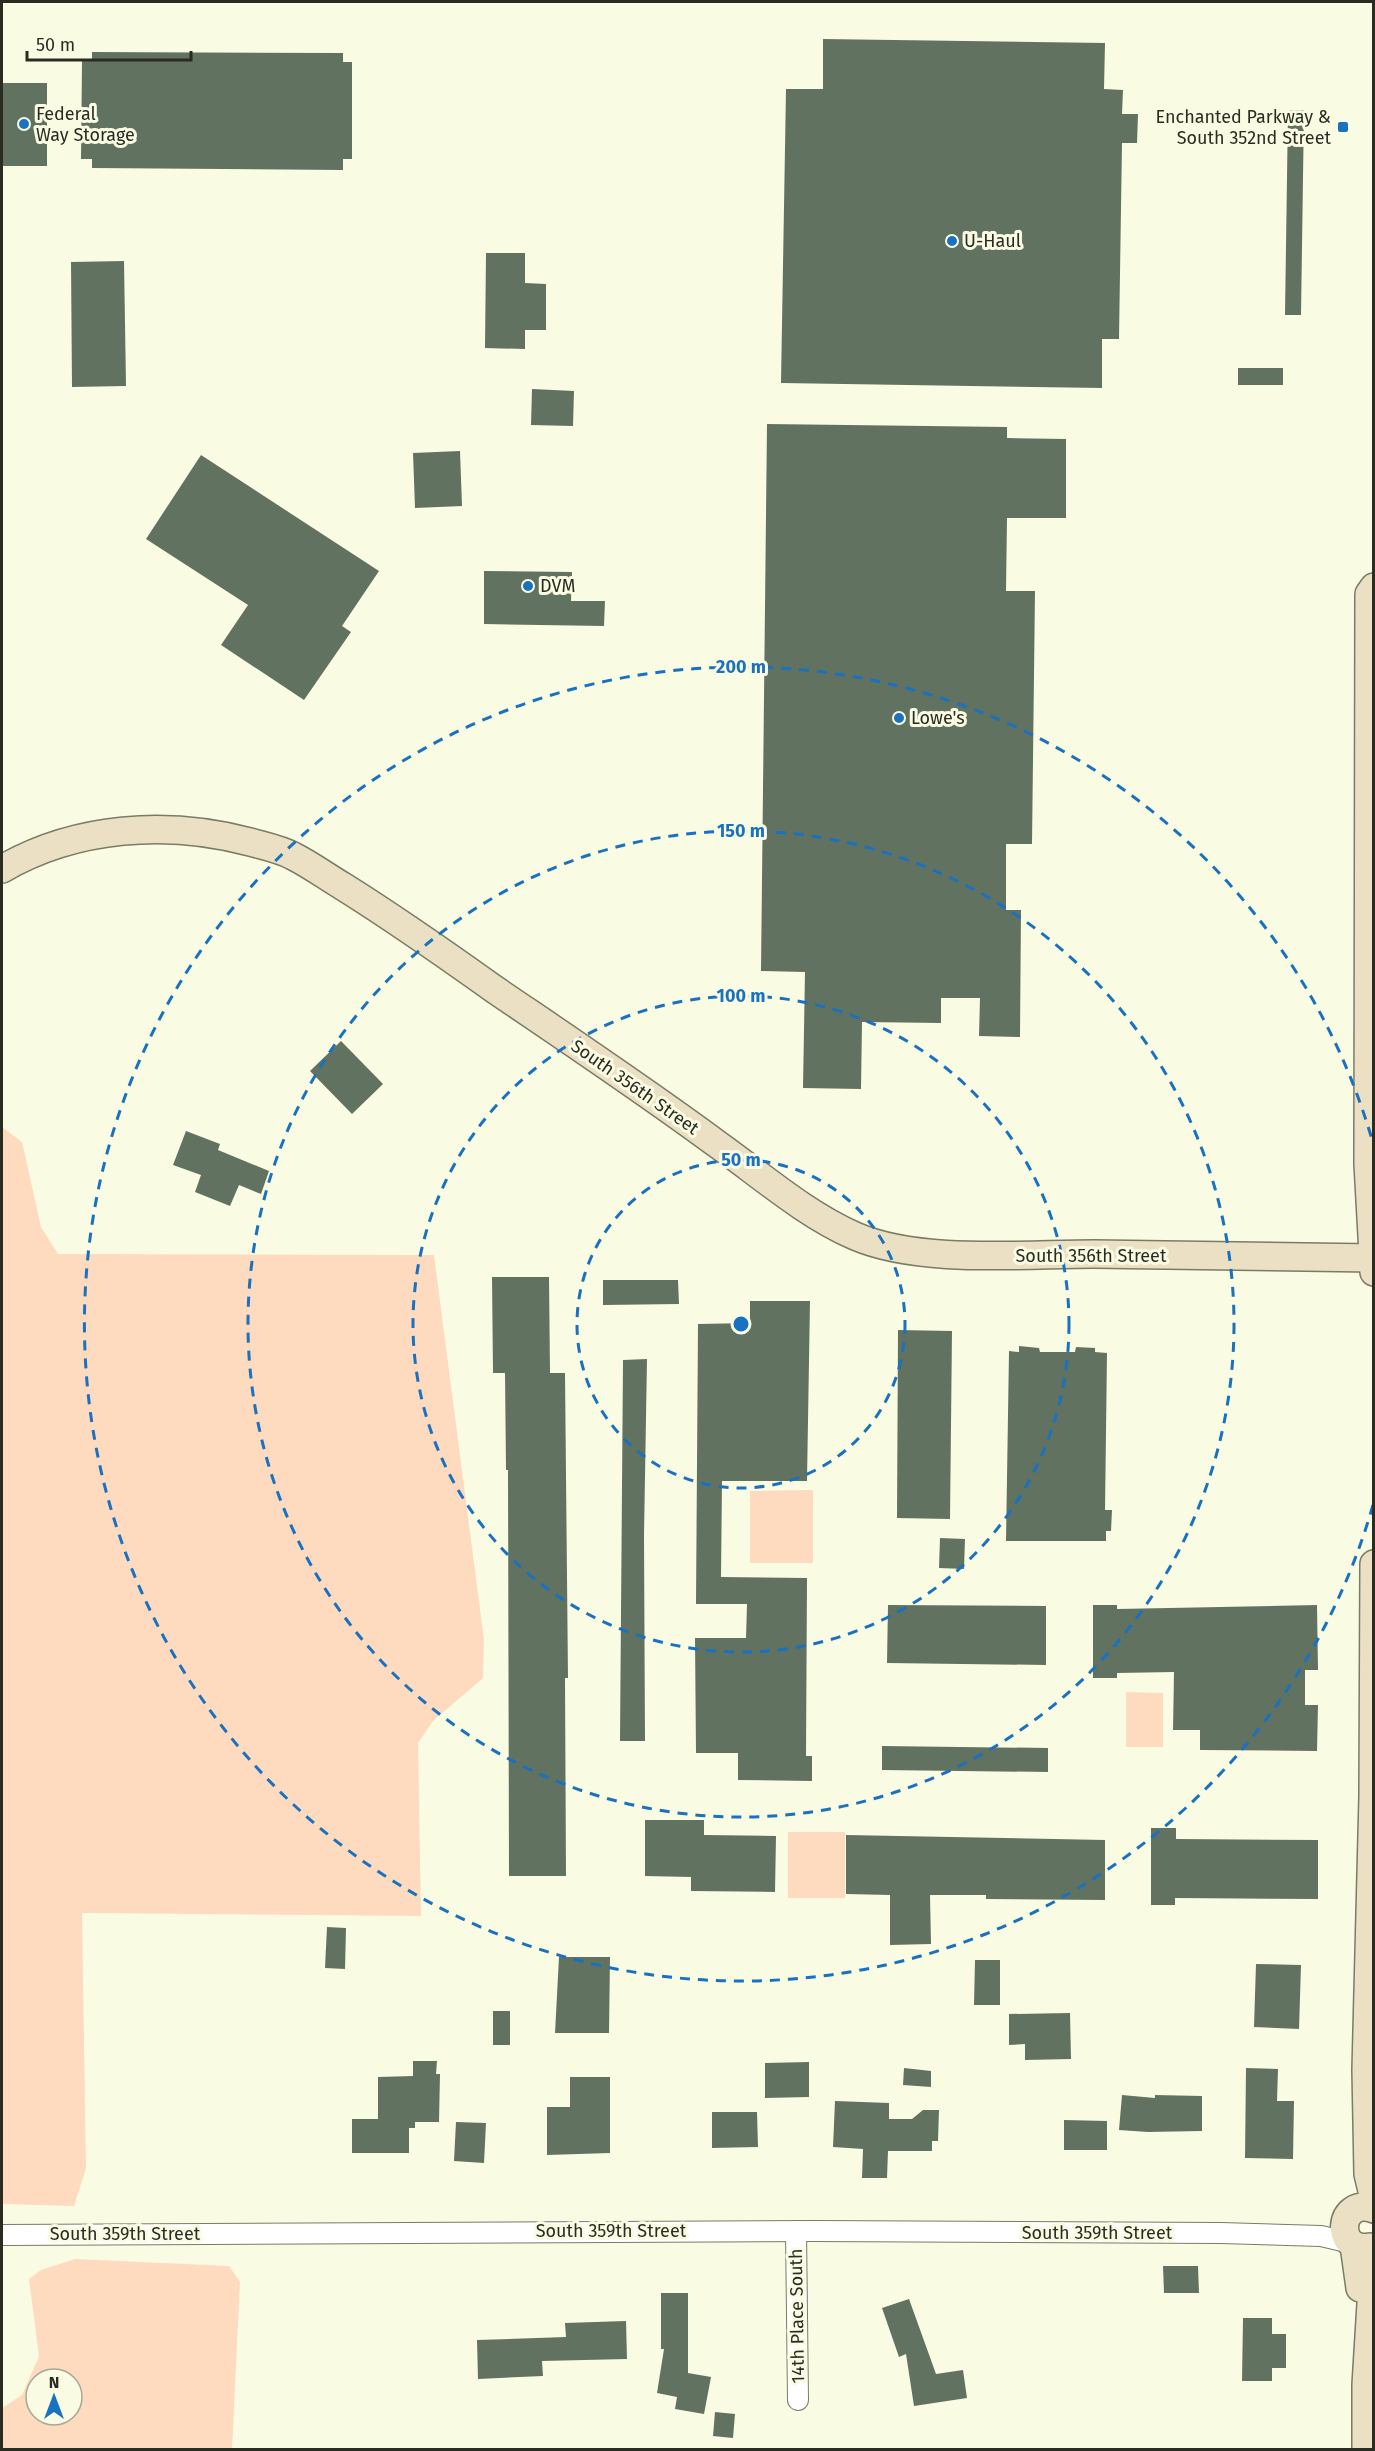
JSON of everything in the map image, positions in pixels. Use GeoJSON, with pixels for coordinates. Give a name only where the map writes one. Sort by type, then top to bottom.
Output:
{"type":"FeatureCollection","features":[{"type":"Feature","properties":{"kind":"main road"},"geometry":{"type":"LineString","coordinates":[[1373,1262],[1368,1152],[1369,606],[1370,594],[1374,588]]}},
{"type":"Feature","properties":{"kind":"main road","name":"South 356th Street"},"geometry":{"type":"LineString","coordinates":[[2,869],[18,859],[53,846],[99,834],[145,829],[184,830],[223,835],[291,854],[384,912],[716,1143],[789,1197],[854,1236],[882,1245],[912,1251],[979,1256],[1094,1254],[1373,1262]]}},
{"type":"Feature","properties":{"kind":"main road"},"geometry":{"type":"LineString","coordinates":[[1366,2450],[1366,2385],[1360,2290],[1373,1785],[1374,1564]]}},
{"type":"Feature","properties":{"kind":"street","name":"South 359th Street"},"geometry":{"type":"LineString","coordinates":[[2,2235],[796,2231],[1221,2233],[1308,2228],[1363,2228]]}},
{"type":"Feature","properties":{"kind":"street","name":"14th Place South"},"geometry":{"type":"LineString","coordinates":[[796,2231],[798,2400]]}},
{"type":"Feature","properties":{"kind":"shaded area"},"geometry":{"type":"Polygon","coordinates":[[[2,1127],[22,1142],[41,1227],[58,1254],[434,1255],[484,1640],[483,1678],[433,1721],[418,1743],[421,1916],[82,1913],[86,2168],[74,2206],[2,2204],[2,1127]]]}},
{"type":"Feature","properties":{"kind":"shaded area"},"geometry":{"type":"Polygon","coordinates":[[[813,1490],[813,1563],[750,1563],[750,1491],[813,1490]]]}},
{"type":"Feature","properties":{"kind":"shaded area"},"geometry":{"type":"Polygon","coordinates":[[[1126,1692],[1163,1693],[1163,1747],[1126,1747],[1126,1692]]]}},
{"type":"Feature","properties":{"kind":"shaded area"},"geometry":{"type":"Polygon","coordinates":[[[788,1832],[845,1832],[845,1898],[788,1898],[788,1832]]]}},
{"type":"Feature","properties":{"kind":"shaded area"},"geometry":{"type":"Polygon","coordinates":[[[75,2259],[229,2266],[240,2282],[232,2449],[2,2449],[2,2408],[22,2395],[24,2390],[24,2427],[84,2427],[84,2367],[34,2367],[39,2356],[29,2279],[41,2270],[75,2259]]]}},
{"type":"Feature","properties":{"kind":"building","name":"U-Haul"},"geometry":{"type":"Polygon","coordinates":[[[823,39],[1105,43],[1104,89],[1123,90],[1122,114],[1138,114],[1137,143],[1122,143],[1119,339],[1102,339],[1102,388],[781,383],[786,89],[823,89],[823,39]]]}},
{"type":"Feature","properties":{"kind":"building"},"geometry":{"type":"Polygon","coordinates":[[[92,52],[343,53],[343,62],[352,62],[352,159],[343,159],[343,170],[92,168],[92,159],[81,159],[82,61],[92,61],[92,52]]]}},
{"type":"Feature","properties":{"kind":"building","name":"Federal Way Storage"},"geometry":{"type":"Polygon","coordinates":[[[2,83],[47,83],[47,166],[2,166],[2,83]]]}},
{"type":"Feature","properties":{"kind":"building"},"geometry":{"type":"Polygon","coordinates":[[[1288,110],[1304,110],[1301,315],[1285,315],[1288,110]]]}},
{"type":"Feature","properties":{"kind":"building"},"geometry":{"type":"Polygon","coordinates":[[[486,253],[525,253],[525,283],[546,284],[546,330],[525,330],[525,349],[485,348],[486,253]]]}},
{"type":"Feature","properties":{"kind":"building"},"geometry":{"type":"Polygon","coordinates":[[[124,261],[126,386],[72,387],[71,262],[124,261]]]}},
{"type":"Feature","properties":{"kind":"building"},"geometry":{"type":"Polygon","coordinates":[[[1238,368],[1283,368],[1283,385],[1238,385],[1238,368]]]}},
{"type":"Feature","properties":{"kind":"building"},"geometry":{"type":"Polygon","coordinates":[[[532,389],[574,391],[573,426],[531,425],[532,389]]]}},
{"type":"Feature","properties":{"kind":"building","name":"Lowe's"},"geometry":{"type":"Polygon","coordinates":[[[767,424],[1007,427],[1007,438],[1066,439],[1066,518],[1007,518],[1006,591],[1035,591],[1032,844],[1006,844],[1006,910],[1021,910],[1020,1037],[979,1036],[980,998],[941,998],[941,1023],[862,1022],[861,1089],[803,1088],[805,972],[761,971],[767,424]]]}},
{"type":"Feature","properties":{"kind":"building"},"geometry":{"type":"Polygon","coordinates":[[[460,451],[462,506],[415,508],[413,453],[460,451]]]}},
{"type":"Feature","properties":{"kind":"building"},"geometry":{"type":"Polygon","coordinates":[[[201,455],[379,571],[342,626],[351,632],[304,700],[221,645],[248,605],[146,539],[201,455]]]}},
{"type":"Feature","properties":{"kind":"building","name":"DVM"},"geometry":{"type":"Polygon","coordinates":[[[484,571],[572,572],[571,601],[605,601],[604,626],[484,624],[484,571]]]}},
{"type":"Feature","properties":{"kind":"building"},"geometry":{"type":"Polygon","coordinates":[[[341,1041],[383,1084],[352,1114],[310,1071],[341,1041]]]}},
{"type":"Feature","properties":{"kind":"building"},"geometry":{"type":"Polygon","coordinates":[[[186,1131],[220,1144],[218,1150],[269,1171],[261,1194],[239,1185],[230,1206],[195,1192],[201,1175],[173,1165],[186,1131]]]}},
{"type":"Feature","properties":{"kind":"building"},"geometry":{"type":"Polygon","coordinates":[[[492,1277],[549,1277],[550,1373],[565,1373],[568,1678],[565,1678],[566,1876],[509,1876],[508,1470],[506,1470],[505,1373],[493,1373],[492,1277]]]}},
{"type":"Feature","properties":{"kind":"building"},"geometry":{"type":"Polygon","coordinates":[[[603,1280],[678,1280],[679,1304],[603,1305],[603,1280]]]}},
{"type":"Feature","properties":{"kind":"building"},"geometry":{"type":"Polygon","coordinates":[[[750,1301],[810,1301],[807,1481],[722,1481],[721,1577],[807,1578],[806,1756],[812,1756],[812,1781],[738,1780],[738,1753],[696,1753],[695,1638],[746,1638],[747,1604],[696,1604],[698,1324],[750,1323],[750,1301]]]}},
{"type":"Feature","properties":{"kind":"building"},"geometry":{"type":"Polygon","coordinates":[[[898,1330],[952,1331],[950,1519],[897,1518],[898,1330]]]}},
{"type":"Feature","properties":{"kind":"building"},"geometry":{"type":"Polygon","coordinates":[[[1019,1346],[1039,1348],[1040,1352],[1075,1352],[1076,1347],[1095,1348],[1095,1352],[1107,1353],[1105,1510],[1112,1510],[1111,1531],[1106,1531],[1106,1541],[1006,1541],[1009,1351],[1019,1352],[1019,1346]]]}},
{"type":"Feature","properties":{"kind":"building"},"geometry":{"type":"Polygon","coordinates":[[[647,1359],[644,1536],[645,1741],[620,1741],[623,1360],[647,1359]]]}},
{"type":"Feature","properties":{"kind":"building"},"geometry":{"type":"Polygon","coordinates":[[[940,1538],[965,1539],[964,1569],[939,1568],[940,1538]]]}},
{"type":"Feature","properties":{"kind":"building"},"geometry":{"type":"Polygon","coordinates":[[[888,1605],[1046,1606],[1046,1665],[887,1663],[888,1605]]]}},
{"type":"Feature","properties":{"kind":"building"},"geometry":{"type":"Polygon","coordinates":[[[1093,1605],[1117,1605],[1117,1609],[1317,1605],[1318,1670],[1305,1670],[1305,1705],[1318,1705],[1317,1751],[1200,1750],[1200,1730],[1173,1730],[1174,1672],[1117,1673],[1117,1678],[1093,1678],[1093,1605]]]}},
{"type":"Feature","properties":{"kind":"building"},"geometry":{"type":"Polygon","coordinates":[[[882,1746],[1048,1748],[1048,1772],[882,1770],[882,1746]]]}},
{"type":"Feature","properties":{"kind":"building"},"geometry":{"type":"Polygon","coordinates":[[[645,1820],[704,1820],[704,1835],[776,1836],[775,1892],[691,1891],[691,1877],[645,1876],[645,1820]]]}},
{"type":"Feature","properties":{"kind":"building"},"geometry":{"type":"Polygon","coordinates":[[[1151,1828],[1176,1828],[1176,1839],[1318,1840],[1318,1899],[1175,1898],[1175,1905],[1151,1905],[1151,1828]]]}},
{"type":"Feature","properties":{"kind":"building"},"geometry":{"type":"Polygon","coordinates":[[[846,1835],[1105,1840],[1105,1900],[986,1899],[986,1895],[930,1895],[931,1944],[890,1945],[890,1895],[846,1894],[846,1835]]]}},
{"type":"Feature","properties":{"kind":"building"},"geometry":{"type":"Polygon","coordinates":[[[327,1927],[346,1928],[345,1969],[325,1968],[327,1927]]]}},
{"type":"Feature","properties":{"kind":"building"},"geometry":{"type":"Polygon","coordinates":[[[559,1957],[610,1957],[609,2033],[555,2033],[559,1957]]]}},
{"type":"Feature","properties":{"kind":"building"},"geometry":{"type":"Polygon","coordinates":[[[975,1960],[1000,1960],[1000,2005],[974,2005],[975,1960]]]}},
{"type":"Feature","properties":{"kind":"building"},"geometry":{"type":"Polygon","coordinates":[[[1256,1964],[1301,1965],[1299,2029],[1254,2027],[1256,1964]]]}},
{"type":"Feature","properties":{"kind":"building"},"geometry":{"type":"Polygon","coordinates":[[[493,2011],[510,2011],[510,2045],[493,2045],[493,2011]]]}},
{"type":"Feature","properties":{"kind":"building"},"geometry":{"type":"Polygon","coordinates":[[[1070,2013],[1071,2059],[1025,2060],[1025,2044],[1009,2045],[1009,2014],[1070,2013]]]}},
{"type":"Feature","properties":{"kind":"building"},"geometry":{"type":"Polygon","coordinates":[[[413,2061],[437,2061],[436,2074],[440,2074],[439,2122],[415,2122],[415,2128],[409,2128],[409,2153],[352,2153],[352,2119],[378,2119],[378,2077],[413,2076],[413,2061]]]}},
{"type":"Feature","properties":{"kind":"building"},"geometry":{"type":"Polygon","coordinates":[[[809,2062],[809,2097],[765,2098],[765,2063],[809,2062]]]}},
{"type":"Feature","properties":{"kind":"building"},"geometry":{"type":"Polygon","coordinates":[[[904,2068],[931,2071],[931,2087],[903,2085],[904,2068]]]}},
{"type":"Feature","properties":{"kind":"building"},"geometry":{"type":"Polygon","coordinates":[[[1246,2068],[1278,2069],[1277,2101],[1294,2101],[1293,2159],[1245,2158],[1246,2068]]]}},
{"type":"Feature","properties":{"kind":"building"},"geometry":{"type":"Polygon","coordinates":[[[570,2077],[610,2077],[610,2153],[547,2155],[547,2107],[570,2107],[570,2077]]]}},
{"type":"Feature","properties":{"kind":"building"},"geometry":{"type":"Polygon","coordinates":[[[1122,2095],[1155,2098],[1155,2095],[1202,2096],[1202,2131],[1119,2130],[1122,2095]]]}},
{"type":"Feature","properties":{"kind":"building"},"geometry":{"type":"Polygon","coordinates":[[[835,2101],[889,2103],[889,2119],[912,2119],[923,2110],[939,2110],[938,2141],[932,2141],[932,2151],[888,2151],[887,2178],[862,2178],[863,2149],[833,2147],[835,2101]]]}},
{"type":"Feature","properties":{"kind":"building"},"geometry":{"type":"Polygon","coordinates":[[[712,2112],[757,2112],[758,2147],[712,2148],[712,2112]]]}},
{"type":"Feature","properties":{"kind":"building"},"geometry":{"type":"Polygon","coordinates":[[[1064,2120],[1107,2121],[1107,2150],[1064,2150],[1064,2120]]]}},
{"type":"Feature","properties":{"kind":"building"},"geometry":{"type":"Polygon","coordinates":[[[456,2122],[486,2123],[484,2163],[454,2161],[456,2122]]]}},
{"type":"Feature","properties":{"kind":"building"},"geometry":{"type":"Polygon","coordinates":[[[1163,2266],[1198,2266],[1199,2293],[1164,2293],[1163,2266]]]}},
{"type":"Feature","properties":{"kind":"building"},"geometry":{"type":"Polygon","coordinates":[[[661,2293],[688,2293],[688,2373],[711,2377],[704,2414],[675,2409],[677,2397],[657,2393],[664,2349],[661,2349],[661,2293]]]}},
{"type":"Feature","properties":{"kind":"building"},"geometry":{"type":"Polygon","coordinates":[[[909,2299],[936,2374],[963,2370],[967,2398],[914,2406],[906,2354],[899,2357],[882,2308],[909,2299]]]}},
{"type":"Feature","properties":{"kind":"building"},"geometry":{"type":"Polygon","coordinates":[[[1243,2318],[1272,2318],[1272,2334],[1286,2334],[1286,2368],[1272,2368],[1272,2381],[1242,2381],[1243,2318]]]}},
{"type":"Feature","properties":{"kind":"building"},"geometry":{"type":"Polygon","coordinates":[[[626,2321],[627,2359],[542,2361],[543,2376],[478,2379],[477,2340],[566,2337],[565,2323],[626,2321]]]}},
{"type":"Feature","properties":{"kind":"building"},"geometry":{"type":"Polygon","coordinates":[[[715,2412],[735,2414],[733,2438],[713,2436],[715,2412]]]}},
{"type":"Feature","properties":{"kind":"place","name":"Federal Way Storage"},"geometry":{"type":"Point","coordinates":[24,124]}},
{"type":"Feature","properties":{"kind":"place","name":"Enchanted Parkway & South 352nd Street"},"geometry":{"type":"Point","coordinates":[1343,127]}},
{"type":"Feature","properties":{"kind":"place","name":"U-Haul"},"geometry":{"type":"Point","coordinates":[952,241]}},
{"type":"Feature","properties":{"kind":"place","name":"DVM"},"geometry":{"type":"Point","coordinates":[528,586]}},
{"type":"Feature","properties":{"kind":"place","name":"Lowe's"},"geometry":{"type":"Point","coordinates":[899,718]}}]}
